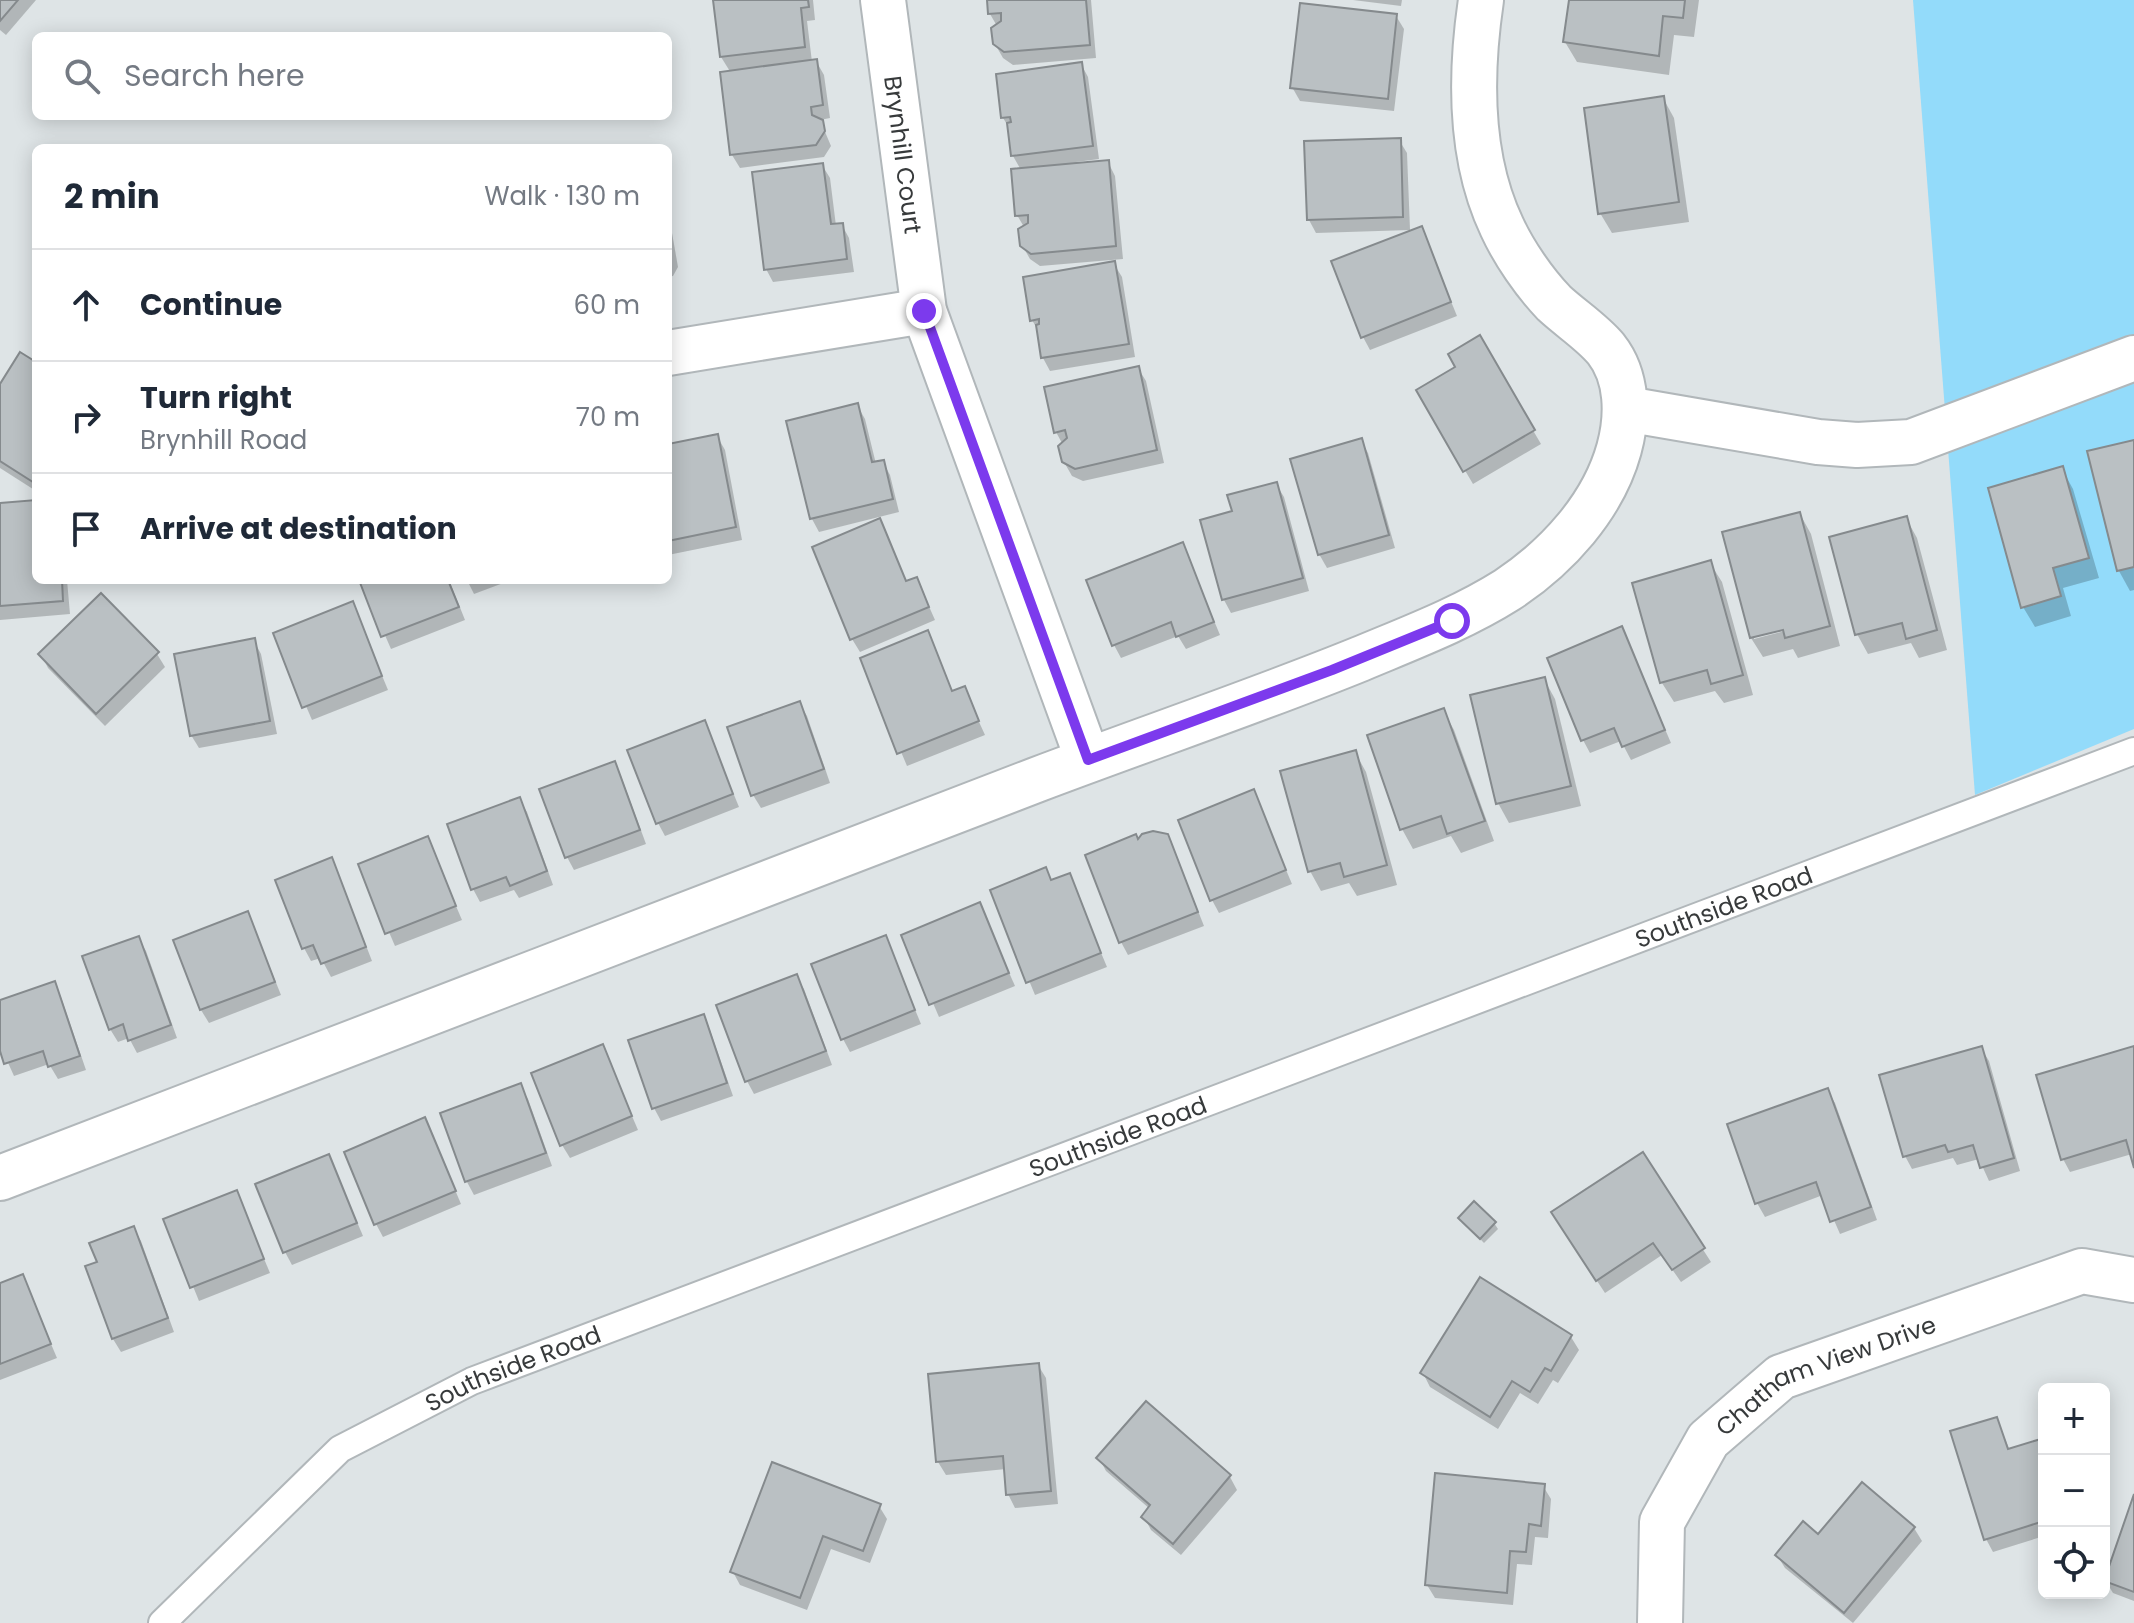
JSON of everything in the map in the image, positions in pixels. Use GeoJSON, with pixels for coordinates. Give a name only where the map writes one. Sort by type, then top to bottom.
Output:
{"type":"FeatureCollection","features":[{"type":"Feature","properties":{"kind":"street","name":"Brynhill Court"},"geometry":{"type":"LineString","coordinates":[[883,0],[924,311],[1088,760]]}},
{"type":"Feature","properties":{"kind":"street"},"geometry":{"type":"LineString","coordinates":[[0,1178],[1088,760],[1345,665],[1452,621],[1510,588],[1558,548],[1597,503],[1612,473],[1622,441],[1626,409],[1620,377],[1606,350],[1549,298],[1501,226],[1478,141],[1473,66],[1481,0]]}},
{"type":"Feature","properties":{"kind":"street"},"geometry":{"type":"LineString","coordinates":[[672,352],[924,311]]}},
{"type":"Feature","properties":{"kind":"street"},"geometry":{"type":"LineString","coordinates":[[1626,409],[1818,442],[1857,445],[1911,442],[2134,358]]}},
{"type":"Feature","properties":{"kind":"street","name":"Chatham View Drive"},"geometry":{"type":"LineString","coordinates":[[1660,1623],[1662,1522],[1708,1440],[1781,1377],[2082,1271],[2134,1280]]}},
{"type":"Feature","properties":{"kind":"lane","name":"Southside Road"},"geometry":{"type":"LineString","coordinates":[[162,1623],[340,1449],[472,1381],[2134,751]]}},
{"type":"Feature","properties":{"kind":"shaded area"},"geometry":{"type":"Polygon","coordinates":[[[1913,0],[2134,0],[2134,729],[1975,795],[1913,0]]]}},
{"type":"Feature","properties":{"kind":"building"},"geometry":{"type":"Polygon","coordinates":[[[0,0],[18,0],[0,21],[0,0]]]}},
{"type":"Feature","properties":{"kind":"building"},"geometry":{"type":"Polygon","coordinates":[[[713,0],[808,0],[809,7],[801,8],[805,47],[720,57],[713,0]]]}},
{"type":"Feature","properties":{"kind":"building"},"geometry":{"type":"Polygon","coordinates":[[[987,0],[1086,0],[1090,45],[1004,52],[993,44],[991,28],[1001,21],[1001,13],[988,14],[987,0]]]}},
{"type":"Feature","properties":{"kind":"building"},"geometry":{"type":"Polygon","coordinates":[[[1569,0],[1685,0],[1683,18],[1663,16],[1659,56],[1563,42],[1569,0]]]}},
{"type":"Feature","properties":{"kind":"building"},"geometry":{"type":"Polygon","coordinates":[[[1300,3],[1397,14],[1388,99],[1290,88],[1300,3]]]}},
{"type":"Feature","properties":{"kind":"building"},"geometry":{"type":"Polygon","coordinates":[[[817,59],[823,105],[811,107],[812,115],[823,120],[825,131],[816,145],[730,155],[720,72],[817,59]]]}},
{"type":"Feature","properties":{"kind":"building"},"geometry":{"type":"Polygon","coordinates":[[[1082,62],[1093,146],[1011,156],[1007,123],[1011,122],[1010,117],[1001,118],[996,74],[1082,62]]]}},
{"type":"Feature","properties":{"kind":"building"},"geometry":{"type":"Polygon","coordinates":[[[1664,96],[1679,202],[1598,214],[1584,108],[1664,96]]]}},
{"type":"Feature","properties":{"kind":"building"},"geometry":{"type":"Polygon","coordinates":[[[1401,138],[1403,217],[1307,220],[1304,141],[1401,138]]]}},
{"type":"Feature","properties":{"kind":"building"},"geometry":{"type":"Polygon","coordinates":[[[1109,160],[1116,246],[1031,254],[1020,246],[1018,229],[1028,223],[1028,215],[1015,216],[1011,169],[1109,160]]]}},
{"type":"Feature","properties":{"kind":"building"},"geometry":{"type":"Polygon","coordinates":[[[823,163],[831,224],[843,223],[847,259],[764,270],[752,172],[823,163]]]}},
{"type":"Feature","properties":{"kind":"building"},"geometry":{"type":"Polygon","coordinates":[[[1422,226],[1451,302],[1361,338],[1331,261],[1422,226]]]}},
{"type":"Feature","properties":{"kind":"building"},"geometry":{"type":"Polygon","coordinates":[[[1115,261],[1129,344],[1041,358],[1036,325],[1039,319],[1030,321],[1023,277],[1115,261]]]}},
{"type":"Feature","properties":{"kind":"building"},"geometry":{"type":"Polygon","coordinates":[[[1480,335],[1535,430],[1463,472],[1416,390],[1455,367],[1448,354],[1480,335]]]}},
{"type":"Feature","properties":{"kind":"building"},"geometry":{"type":"Polygon","coordinates":[[[20,352],[32,360],[32,481],[0,461],[0,384],[20,352]]]}},
{"type":"Feature","properties":{"kind":"building"},"geometry":{"type":"Polygon","coordinates":[[[1139,366],[1157,450],[1075,469],[1062,462],[1058,446],[1067,438],[1065,430],[1054,433],[1044,387],[1139,366]]]}},
{"type":"Feature","properties":{"kind":"building"},"geometry":{"type":"Polygon","coordinates":[[[858,403],[872,462],[884,460],[893,499],[810,519],[786,421],[858,403]]]}},
{"type":"Feature","properties":{"kind":"building"},"geometry":{"type":"Polygon","coordinates":[[[718,434],[736,527],[672,540],[672,443],[718,434]]]}},
{"type":"Feature","properties":{"kind":"building"},"geometry":{"type":"Polygon","coordinates":[[[1362,438],[1389,535],[1318,555],[1290,459],[1362,438]]]}},
{"type":"Feature","properties":{"kind":"building"},"geometry":{"type":"Polygon","coordinates":[[[2134,440],[2134,567],[2117,571],[2087,451],[2134,440]]]}},
{"type":"Feature","properties":{"kind":"building"},"geometry":{"type":"Polygon","coordinates":[[[2063,466],[2089,558],[2053,568],[2061,596],[2021,608],[1988,488],[2063,466]]]}},
{"type":"Feature","properties":{"kind":"building"},"geometry":{"type":"Polygon","coordinates":[[[1277,482],[1303,578],[1222,600],[1200,520],[1232,511],[1227,495],[1277,482]]]}},
{"type":"Feature","properties":{"kind":"building"},"geometry":{"type":"Polygon","coordinates":[[[32,500],[32,584],[62,584],[63,601],[0,606],[0,503],[32,500]]]}},
{"type":"Feature","properties":{"kind":"building"},"geometry":{"type":"Polygon","coordinates":[[[1800,512],[1830,626],[1785,638],[1783,630],[1750,638],[1722,532],[1800,512]]]}},
{"type":"Feature","properties":{"kind":"building"},"geometry":{"type":"Polygon","coordinates":[[[1907,516],[1937,630],[1906,639],[1902,623],[1855,635],[1829,537],[1907,516]]]}},
{"type":"Feature","properties":{"kind":"building"},"geometry":{"type":"Polygon","coordinates":[[[880,518],[906,581],[917,577],[929,607],[850,640],[812,547],[880,518]]]}},
{"type":"Feature","properties":{"kind":"building"},"geometry":{"type":"Polygon","coordinates":[[[1183,542],[1214,622],[1176,637],[1171,622],[1112,646],[1086,580],[1183,542]]]}},
{"type":"Feature","properties":{"kind":"building"},"geometry":{"type":"Polygon","coordinates":[[[1711,560],[1743,675],[1711,684],[1707,670],[1660,683],[1632,583],[1711,560]]]}},
{"type":"Feature","properties":{"kind":"building"},"geometry":{"type":"Polygon","coordinates":[[[361,584],[450,584],[459,607],[381,637],[361,584]]]}},
{"type":"Feature","properties":{"kind":"building"},"geometry":{"type":"Polygon","coordinates":[[[101,593],[159,652],[96,714],[38,654],[101,593]]]}},
{"type":"Feature","properties":{"kind":"building"},"geometry":{"type":"Polygon","coordinates":[[[353,601],[382,676],[302,708],[273,633],[353,601]]]}},
{"type":"Feature","properties":{"kind":"building"},"geometry":{"type":"Polygon","coordinates":[[[1622,626],[1665,730],[1622,747],[1614,728],[1581,741],[1547,658],[1622,626]]]}},
{"type":"Feature","properties":{"kind":"building"},"geometry":{"type":"Polygon","coordinates":[[[928,630],[952,691],[965,686],[979,721],[897,754],[860,658],[928,630]]]}},
{"type":"Feature","properties":{"kind":"building"},"geometry":{"type":"Polygon","coordinates":[[[255,638],[270,721],[190,736],[174,654],[255,638]]]}},
{"type":"Feature","properties":{"kind":"building"},"geometry":{"type":"Polygon","coordinates":[[[1545,677],[1571,786],[1496,804],[1470,695],[1545,677]]]}},
{"type":"Feature","properties":{"kind":"building"},"geometry":{"type":"Polygon","coordinates":[[[800,701],[824,769],[751,796],[727,727],[800,701]]]}},
{"type":"Feature","properties":{"kind":"building"},"geometry":{"type":"Polygon","coordinates":[[[1444,708],[1485,821],[1447,834],[1441,816],[1400,830],[1367,735],[1444,708]]]}},
{"type":"Feature","properties":{"kind":"building"},"geometry":{"type":"Polygon","coordinates":[[[705,720],[733,794],[656,824],[627,750],[705,720]]]}},
{"type":"Feature","properties":{"kind":"building"},"geometry":{"type":"Polygon","coordinates":[[[1356,750],[1387,865],[1344,877],[1340,863],[1308,872],[1280,771],[1356,750]]]}},
{"type":"Feature","properties":{"kind":"building"},"geometry":{"type":"Polygon","coordinates":[[[615,761],[640,830],[565,858],[539,789],[615,761]]]}},
{"type":"Feature","properties":{"kind":"building"},"geometry":{"type":"Polygon","coordinates":[[[1254,789],[1286,870],[1210,901],[1178,820],[1254,789]]]}},
{"type":"Feature","properties":{"kind":"building"},"geometry":{"type":"Polygon","coordinates":[[[520,797],[547,871],[510,886],[506,877],[471,890],[447,824],[520,797]]]}},
{"type":"Feature","properties":{"kind":"building"},"geometry":{"type":"Polygon","coordinates":[[[1153,831],[1168,834],[1198,912],[1119,943],[1085,855],[1136,834],[1138,839],[1142,834],[1153,831]]]}},
{"type":"Feature","properties":{"kind":"building"},"geometry":{"type":"Polygon","coordinates":[[[428,836],[456,906],[385,934],[358,864],[428,836]]]}},
{"type":"Feature","properties":{"kind":"building"},"geometry":{"type":"Polygon","coordinates":[[[332,857],[366,947],[321,964],[313,945],[302,949],[275,880],[332,857]]]}},
{"type":"Feature","properties":{"kind":"building"},"geometry":{"type":"Polygon","coordinates":[[[1046,867],[1051,880],[1070,873],[1101,953],[1026,983],[990,890],[1046,867]]]}},
{"type":"Feature","properties":{"kind":"building"},"geometry":{"type":"Polygon","coordinates":[[[980,902],[1009,973],[929,1005],[901,935],[980,902]]]}},
{"type":"Feature","properties":{"kind":"building"},"geometry":{"type":"Polygon","coordinates":[[[248,911],[275,982],[200,1010],[173,940],[248,911]]]}},
{"type":"Feature","properties":{"kind":"building"},"geometry":{"type":"Polygon","coordinates":[[[886,935],[915,1010],[841,1040],[811,964],[886,935]]]}},
{"type":"Feature","properties":{"kind":"building"},"geometry":{"type":"Polygon","coordinates":[[[139,936],[171,1025],[128,1041],[123,1024],[109,1030],[82,956],[139,936]]]}},
{"type":"Feature","properties":{"kind":"building"},"geometry":{"type":"Polygon","coordinates":[[[797,974],[826,1051],[745,1082],[716,1005],[797,974]]]}},
{"type":"Feature","properties":{"kind":"building"},"geometry":{"type":"Polygon","coordinates":[[[55,981],[80,1056],[48,1067],[43,1051],[4,1064],[0,1051],[0,1000],[55,981]]]}},
{"type":"Feature","properties":{"kind":"building"},"geometry":{"type":"Polygon","coordinates":[[[704,1014],[727,1083],[652,1109],[628,1040],[704,1014]]]}},
{"type":"Feature","properties":{"kind":"building"},"geometry":{"type":"Polygon","coordinates":[[[603,1044],[632,1116],[560,1146],[531,1073],[603,1044]]]}},
{"type":"Feature","properties":{"kind":"building"},"geometry":{"type":"Polygon","coordinates":[[[1982,1046],[2014,1158],[1980,1168],[1973,1145],[1948,1152],[1945,1145],[1903,1157],[1879,1075],[1982,1046]]]}},
{"type":"Feature","properties":{"kind":"building"},"geometry":{"type":"Polygon","coordinates":[[[2134,1046],[2134,1168],[2126,1140],[2061,1160],[2036,1075],[2134,1046]]]}},
{"type":"Feature","properties":{"kind":"building"},"geometry":{"type":"Polygon","coordinates":[[[521,1083],[546,1153],[465,1182],[440,1113],[521,1083]]]}},
{"type":"Feature","properties":{"kind":"building"},"geometry":{"type":"Polygon","coordinates":[[[1828,1088],[1871,1207],[1830,1222],[1816,1182],[1755,1204],[1727,1124],[1828,1088]]]}},
{"type":"Feature","properties":{"kind":"building"},"geometry":{"type":"Polygon","coordinates":[[[425,1117],[456,1191],[374,1225],[344,1152],[425,1117]]]}},
{"type":"Feature","properties":{"kind":"building"},"geometry":{"type":"Polygon","coordinates":[[[1643,1152],[1705,1248],[1672,1270],[1653,1243],[1596,1281],[1551,1212],[1643,1152]]]}},
{"type":"Feature","properties":{"kind":"building"},"geometry":{"type":"Polygon","coordinates":[[[329,1154],[357,1223],[283,1253],[255,1184],[329,1154]]]}},
{"type":"Feature","properties":{"kind":"building"},"geometry":{"type":"Polygon","coordinates":[[[237,1190],[264,1259],[190,1288],[163,1219],[237,1190]]]}},
{"type":"Feature","properties":{"kind":"building"},"geometry":{"type":"Polygon","coordinates":[[[1474,1201],[1496,1222],[1480,1239],[1458,1218],[1474,1201]]]}},
{"type":"Feature","properties":{"kind":"building"},"geometry":{"type":"Polygon","coordinates":[[[134,1226],[168,1318],[112,1339],[85,1266],[97,1262],[89,1243],[134,1226]]]}},
{"type":"Feature","properties":{"kind":"building"},"geometry":{"type":"Polygon","coordinates":[[[23,1274],[51,1344],[0,1364],[0,1283],[23,1274]]]}},
{"type":"Feature","properties":{"kind":"building"},"geometry":{"type":"Polygon","coordinates":[[[1480,1277],[1572,1335],[1551,1371],[1545,1368],[1530,1392],[1512,1381],[1490,1417],[1420,1373],[1480,1277]]]}},
{"type":"Feature","properties":{"kind":"building"},"geometry":{"type":"Polygon","coordinates":[[[1039,1363],[1051,1491],[1006,1495],[1003,1456],[936,1462],[928,1374],[1039,1363]]]}},
{"type":"Feature","properties":{"kind":"building"},"geometry":{"type":"Polygon","coordinates":[[[1146,1401],[1231,1475],[1173,1544],[1141,1517],[1150,1505],[1096,1458],[1146,1401]]]}},
{"type":"Feature","properties":{"kind":"building"},"geometry":{"type":"Polygon","coordinates":[[[1997,1417],[2008,1449],[2038,1440],[2038,1523],[1984,1540],[1950,1431],[1997,1417]]]}},
{"type":"Feature","properties":{"kind":"building"},"geometry":{"type":"Polygon","coordinates":[[[772,1462],[881,1504],[863,1551],[823,1536],[800,1598],[730,1572],[772,1462]]]}},
{"type":"Feature","properties":{"kind":"building"},"geometry":{"type":"Polygon","coordinates":[[[1435,1473],[1545,1484],[1541,1526],[1529,1524],[1526,1552],[1510,1551],[1507,1593],[1425,1585],[1435,1473]]]}},
{"type":"Feature","properties":{"kind":"building"},"geometry":{"type":"Polygon","coordinates":[[[1862,1482],[1915,1527],[1844,1613],[1775,1555],[1803,1521],[1818,1534],[1862,1482]]]}},
{"type":"Feature","properties":{"kind":"building"},"geometry":{"type":"Polygon","coordinates":[[[2134,1494],[2134,1592],[2110,1583],[2110,1564],[2134,1494]]]}},
{"type":"Feature","properties":{"kind":"route"},"geometry":{"type":"LineString","coordinates":[[924,311],[1088,760],[1332,670],[1452,621]]}}]}
